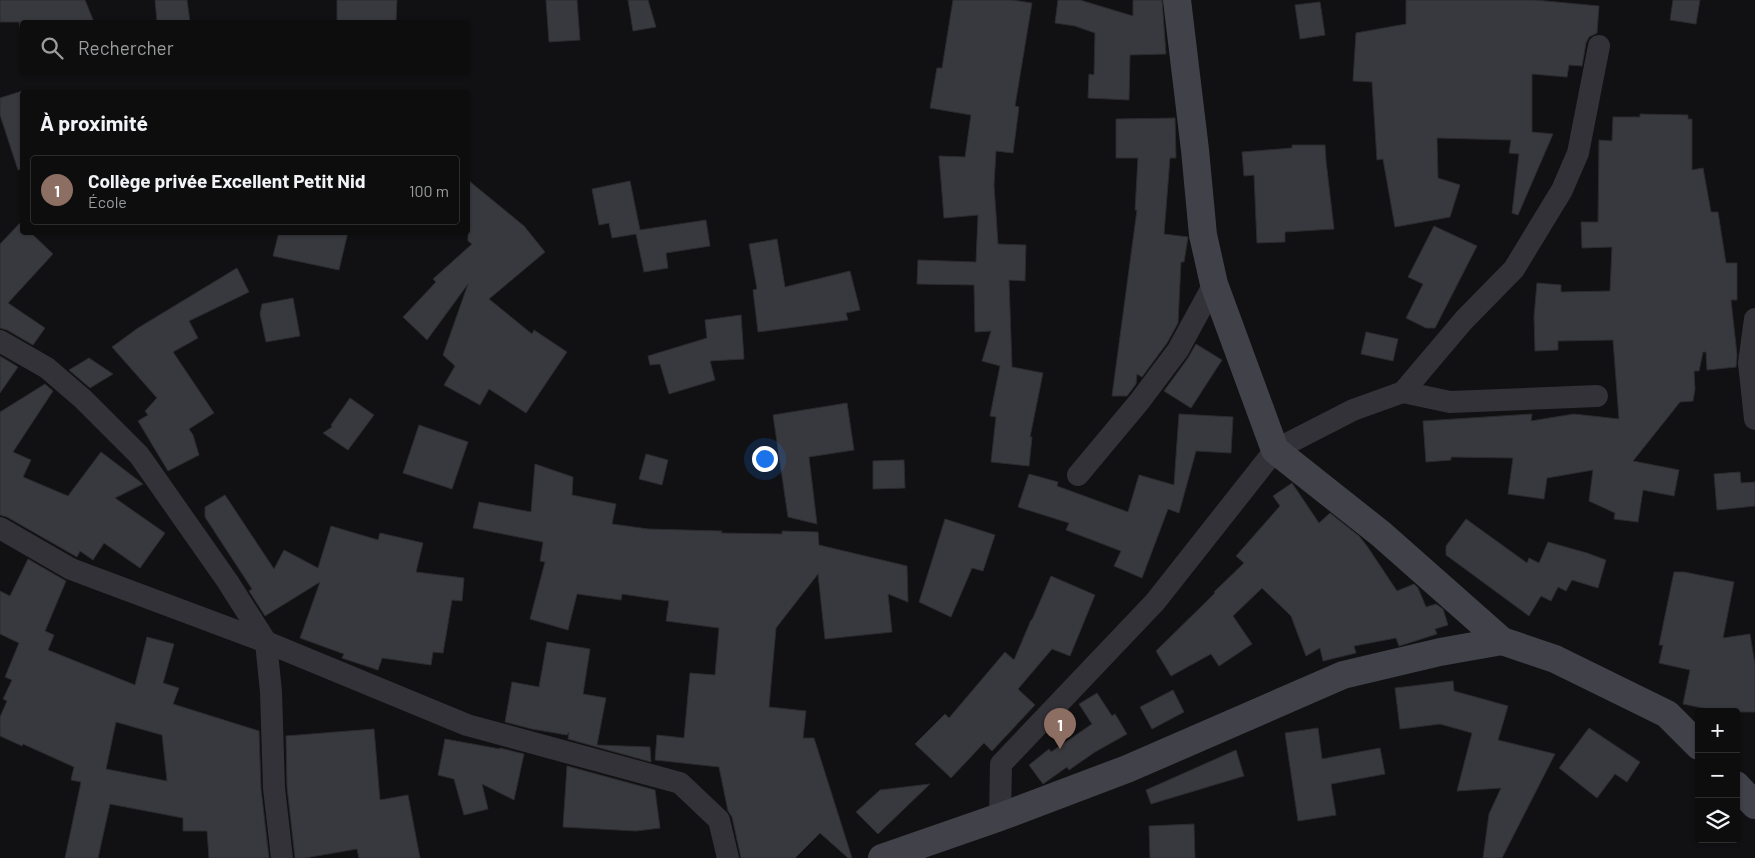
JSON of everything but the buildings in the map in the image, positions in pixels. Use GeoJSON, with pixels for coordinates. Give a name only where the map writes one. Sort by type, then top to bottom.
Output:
{"type":"FeatureCollection","features":[{"type":"Feature","properties":{"kind":"street"},"geometry":{"type":"LineString","coordinates":[[1177,0],[1203,236],[1214,284],[1275,450],[1381,534],[1502,641],[1555,659],[1667,714],[1695,742]]}},
{"type":"Feature","properties":{"kind":"street"},"geometry":{"type":"LineString","coordinates":[[1000,817],[1000,764],[1155,602],[1275,450],[1353,410],[1403,392],[1464,320],[1514,269],[1562,190],[1578,152],[1600,46]]}},
{"type":"Feature","properties":{"kind":"street"},"geometry":{"type":"LineString","coordinates":[[1078,475],[1139,402],[1178,350],[1214,284]]}},
{"type":"Feature","properties":{"kind":"street"},"geometry":{"type":"LineString","coordinates":[[1755,319],[1750,363],[1755,419]]}},
{"type":"Feature","properties":{"kind":"street"},"geometry":{"type":"LineString","coordinates":[[0,341],[46,368],[83,399],[139,455],[228,582],[266,642],[271,692],[274,788],[282,858]]}},
{"type":"Feature","properties":{"kind":"street"},"geometry":{"type":"LineString","coordinates":[[1403,392],[1450,402],[1598,396]]}},
{"type":"Feature","properties":{"kind":"street"},"geometry":{"type":"LineString","coordinates":[[0,528],[71,569],[266,642],[467,725],[680,783],[719,820],[728,858]]}},
{"type":"Feature","properties":{"kind":"street"},"geometry":{"type":"LineString","coordinates":[[882,858],[1127,770],[1343,675],[1440,652],[1502,641]]}},
{"type":"Feature","properties":{"kind":"street"},"geometry":{"type":"LineString","coordinates":[[1740,789],[1755,805]]}},
{"type":"Feature","properties":{"kind":"place","name":"Collège privée Excellent Petit Nid"},"geometry":{"type":"Point","coordinates":[1060,749]}}]}
